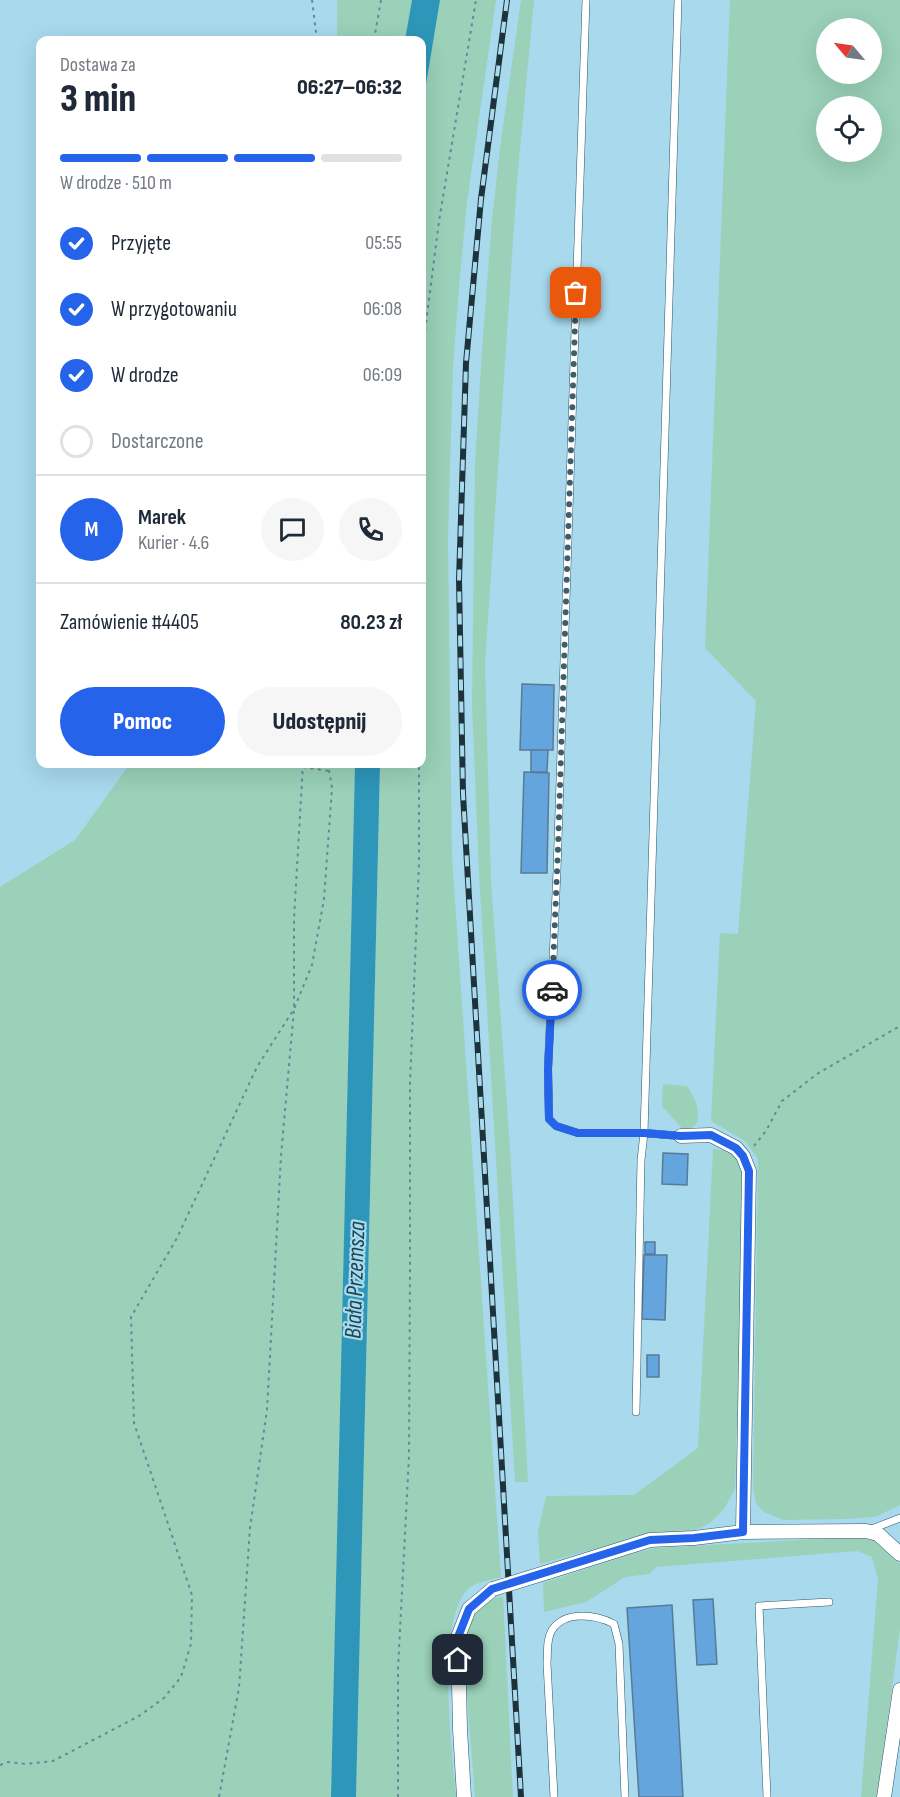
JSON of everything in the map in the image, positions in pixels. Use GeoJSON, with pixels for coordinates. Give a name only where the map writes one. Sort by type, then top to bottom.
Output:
{"type":"FeatureCollection","features":[{"type":"Feature","properties":{"kind":"street"},"geometry":{"type":"LineString","coordinates":[[681,1136],[711,1135],[736,1148],[743,1156],[749,1171],[743,1532]]}},
{"type":"Feature","properties":{"kind":"street"},"geometry":{"type":"LineString","coordinates":[[464,1797],[458,1637],[469,1609],[492,1589],[650,1540],[743,1532],[866,1531],[878,1534],[900,1554]]}},
{"type":"Feature","properties":{"kind":"street"},"geometry":{"type":"LineString","coordinates":[[884,1797],[900,1690]]}},
{"type":"Feature","properties":{"kind":"lane"},"geometry":{"type":"LineString","coordinates":[[586,0],[558,847],[548,1070],[549,1119],[556,1126],[578,1133],[644,1133],[681,1136]]}},
{"type":"Feature","properties":{"kind":"lane"},"geometry":{"type":"LineString","coordinates":[[636,1412],[641,1160],[644,1133],[678,0]]}},
{"type":"Feature","properties":{"kind":"lane"},"geometry":{"type":"LineString","coordinates":[[866,1531],[900,1518]]}},
{"type":"Feature","properties":{"kind":"lane"},"geometry":{"type":"LineString","coordinates":[[768,1797],[759,1606],[830,1602]]}},
{"type":"Feature","properties":{"kind":"lane"},"geometry":{"type":"LineString","coordinates":[[554,1797],[547,1663],[548,1641],[553,1629],[562,1621],[586,1616],[602,1618],[614,1624],[619,1644],[626,1797]]}},
{"type":"Feature","properties":{"kind":"path"},"geometry":{"type":"LineString","coordinates":[[312,0],[316,36]]}},
{"type":"Feature","properties":{"kind":"path"},"geometry":{"type":"LineString","coordinates":[[375,36],[381,0]]}},
{"type":"Feature","properties":{"kind":"path"},"geometry":{"type":"LineString","coordinates":[[426,323],[439,221],[476,0]]}},
{"type":"Feature","properties":{"kind":"path"},"geometry":{"type":"LineString","coordinates":[[219,1797],[239,1688],[250,1528],[267,1410],[281,1156],[294,1009],[294,919],[303,768]]}},
{"type":"Feature","properties":{"kind":"path"},"geometry":{"type":"LineString","coordinates":[[316,768],[329,771]]}},
{"type":"Feature","properties":{"kind":"path"},"geometry":{"type":"LineString","coordinates":[[0,1765],[8,1762],[26,1764],[53,1761],[139,1716],[164,1698],[181,1677],[191,1644],[192,1595],[134,1422],[131,1317],[177,1238],[258,1067],[294,1009],[312,965],[324,899],[332,788],[329,768]]}},
{"type":"Feature","properties":{"kind":"path"},"geometry":{"type":"LineString","coordinates":[[398,1797],[398,1669],[408,1456],[411,1267],[410,1084],[419,863],[419,768]]}},
{"type":"Feature","properties":{"kind":"path"},"geometry":{"type":"LineString","coordinates":[[736,1148],[754,1146],[766,1131],[782,1101],[808,1081],[900,1026]]}},
{"type":"Feature","properties":{"kind":"green space"},"geometry":{"type":"Polygon","coordinates":[[[337,0],[412,0],[406,36],[337,36],[337,0]]]}},
{"type":"Feature","properties":{"kind":"green space"},"geometry":{"type":"Polygon","coordinates":[[[440,0],[496,0],[467,202],[460,276],[453,366],[448,539],[452,857],[501,1577],[478,1583],[467,1590],[457,1607],[452,1630],[448,1689],[456,1797],[356,1797],[380,768],[426,768],[426,85],[440,0]]]}},
{"type":"Feature","properties":{"kind":"green space"},"geometry":{"type":"Polygon","coordinates":[[[521,0],[534,0],[517,181],[485,664],[491,881],[510,1148],[528,1482],[515,1482],[479,873],[472,703],[475,463],[482,350],[492,219],[521,0]]]}},
{"type":"Feature","properties":{"kind":"green space"},"geometry":{"type":"Polygon","coordinates":[[[730,0],[900,0],[900,1505],[875,1517],[783,1520],[764,1512],[756,1503],[753,1488],[758,1159],[745,1141],[711,1121],[720,933],[738,934],[756,701],[705,648],[730,0]]]}},
{"type":"Feature","properties":{"kind":"green space"},"geometry":{"type":"Polygon","coordinates":[[[127,768],[355,768],[331,1797],[0,1797],[0,887],[75,840],[127,768]]]}},
{"type":"Feature","properties":{"kind":"green space"},"geometry":{"type":"Polygon","coordinates":[[[663,1084],[687,1086],[696,1103],[698,1118],[697,1123],[689,1130],[681,1130],[681,1127],[662,1106],[663,1084]]]}},
{"type":"Feature","properties":{"kind":"green space"},"geometry":{"type":"Polygon","coordinates":[[[713,1149],[727,1151],[738,1157],[743,1167],[735,1489],[724,1509],[710,1523],[695,1530],[645,1535],[540,1564],[538,1532],[546,1496],[634,1495],[698,1448],[713,1149]]]}},
{"type":"Feature","properties":{"kind":"green space"},"geometry":{"type":"Polygon","coordinates":[[[851,1537],[874,1540],[887,1547],[900,1564],[900,1629],[877,1797],[861,1797],[878,1579],[872,1557],[857,1551],[656,1567],[650,1574],[625,1577],[586,1602],[544,1612],[543,1583],[631,1554],[656,1548],[851,1537]]]}},
{"type":"Feature","properties":{"kind":"green space"},"geometry":{"type":"Polygon","coordinates":[[[503,1596],[513,1797],[475,1797],[464,1656],[465,1642],[474,1612],[486,1601],[503,1596]]]}},
{"type":"Feature","properties":{"kind":"water"},"geometry":{"type":"Polygon","coordinates":[[[412,0],[440,0],[426,85],[426,36],[406,36],[412,0]]]}},
{"type":"Feature","properties":{"kind":"water","name":"Biała Przemsza"},"geometry":{"type":"Polygon","coordinates":[[[355,768],[380,768],[356,1797],[331,1797],[355,768]]]}},
{"type":"Feature","properties":{"kind":"building"},"geometry":{"type":"Polygon","coordinates":[[[522,684],[554,685],[553,750],[520,750],[522,684]]]}},
{"type":"Feature","properties":{"kind":"building"},"geometry":{"type":"Polygon","coordinates":[[[531,750],[548,750],[547,772],[531,772],[531,750]]]}},
{"type":"Feature","properties":{"kind":"building"},"geometry":{"type":"Polygon","coordinates":[[[524,772],[549,773],[547,873],[521,873],[524,772]]]}},
{"type":"Feature","properties":{"kind":"building"},"geometry":{"type":"Polygon","coordinates":[[[663,1153],[688,1154],[687,1185],[662,1184],[663,1153]]]}},
{"type":"Feature","properties":{"kind":"building"},"geometry":{"type":"Polygon","coordinates":[[[645,1242],[655,1242],[655,1254],[645,1254],[645,1242]]]}},
{"type":"Feature","properties":{"kind":"building"},"geometry":{"type":"Polygon","coordinates":[[[644,1255],[667,1255],[665,1320],[642,1319],[644,1255]]]}},
{"type":"Feature","properties":{"kind":"building"},"geometry":{"type":"Polygon","coordinates":[[[647,1355],[659,1355],[659,1377],[647,1377],[647,1355]]]}},
{"type":"Feature","properties":{"kind":"building"},"geometry":{"type":"Polygon","coordinates":[[[713,1599],[717,1664],[697,1665],[693,1600],[713,1599]]]}},
{"type":"Feature","properties":{"kind":"building"},"geometry":{"type":"Polygon","coordinates":[[[672,1605],[683,1797],[639,1797],[627,1608],[672,1605]]]}},
{"type":"Feature","properties":{"kind":"railway"},"geometry":{"type":"LineString","coordinates":[[507,0],[481,199],[466,363],[459,580],[463,794],[521,1797]]}},
{"type":"Feature","properties":{"kind":"way so far"},"geometry":{"type":"LineString","coordinates":[[552,990],[576,293]]}},
{"type":"Feature","properties":{"kind":"route"},"geometry":{"type":"LineString","coordinates":[[458,1660],[458,1637],[469,1609],[492,1589],[650,1540],[743,1532],[749,1171],[743,1156],[736,1148],[711,1135],[578,1133],[556,1126],[549,1119],[548,1070],[552,990]]}}]}
